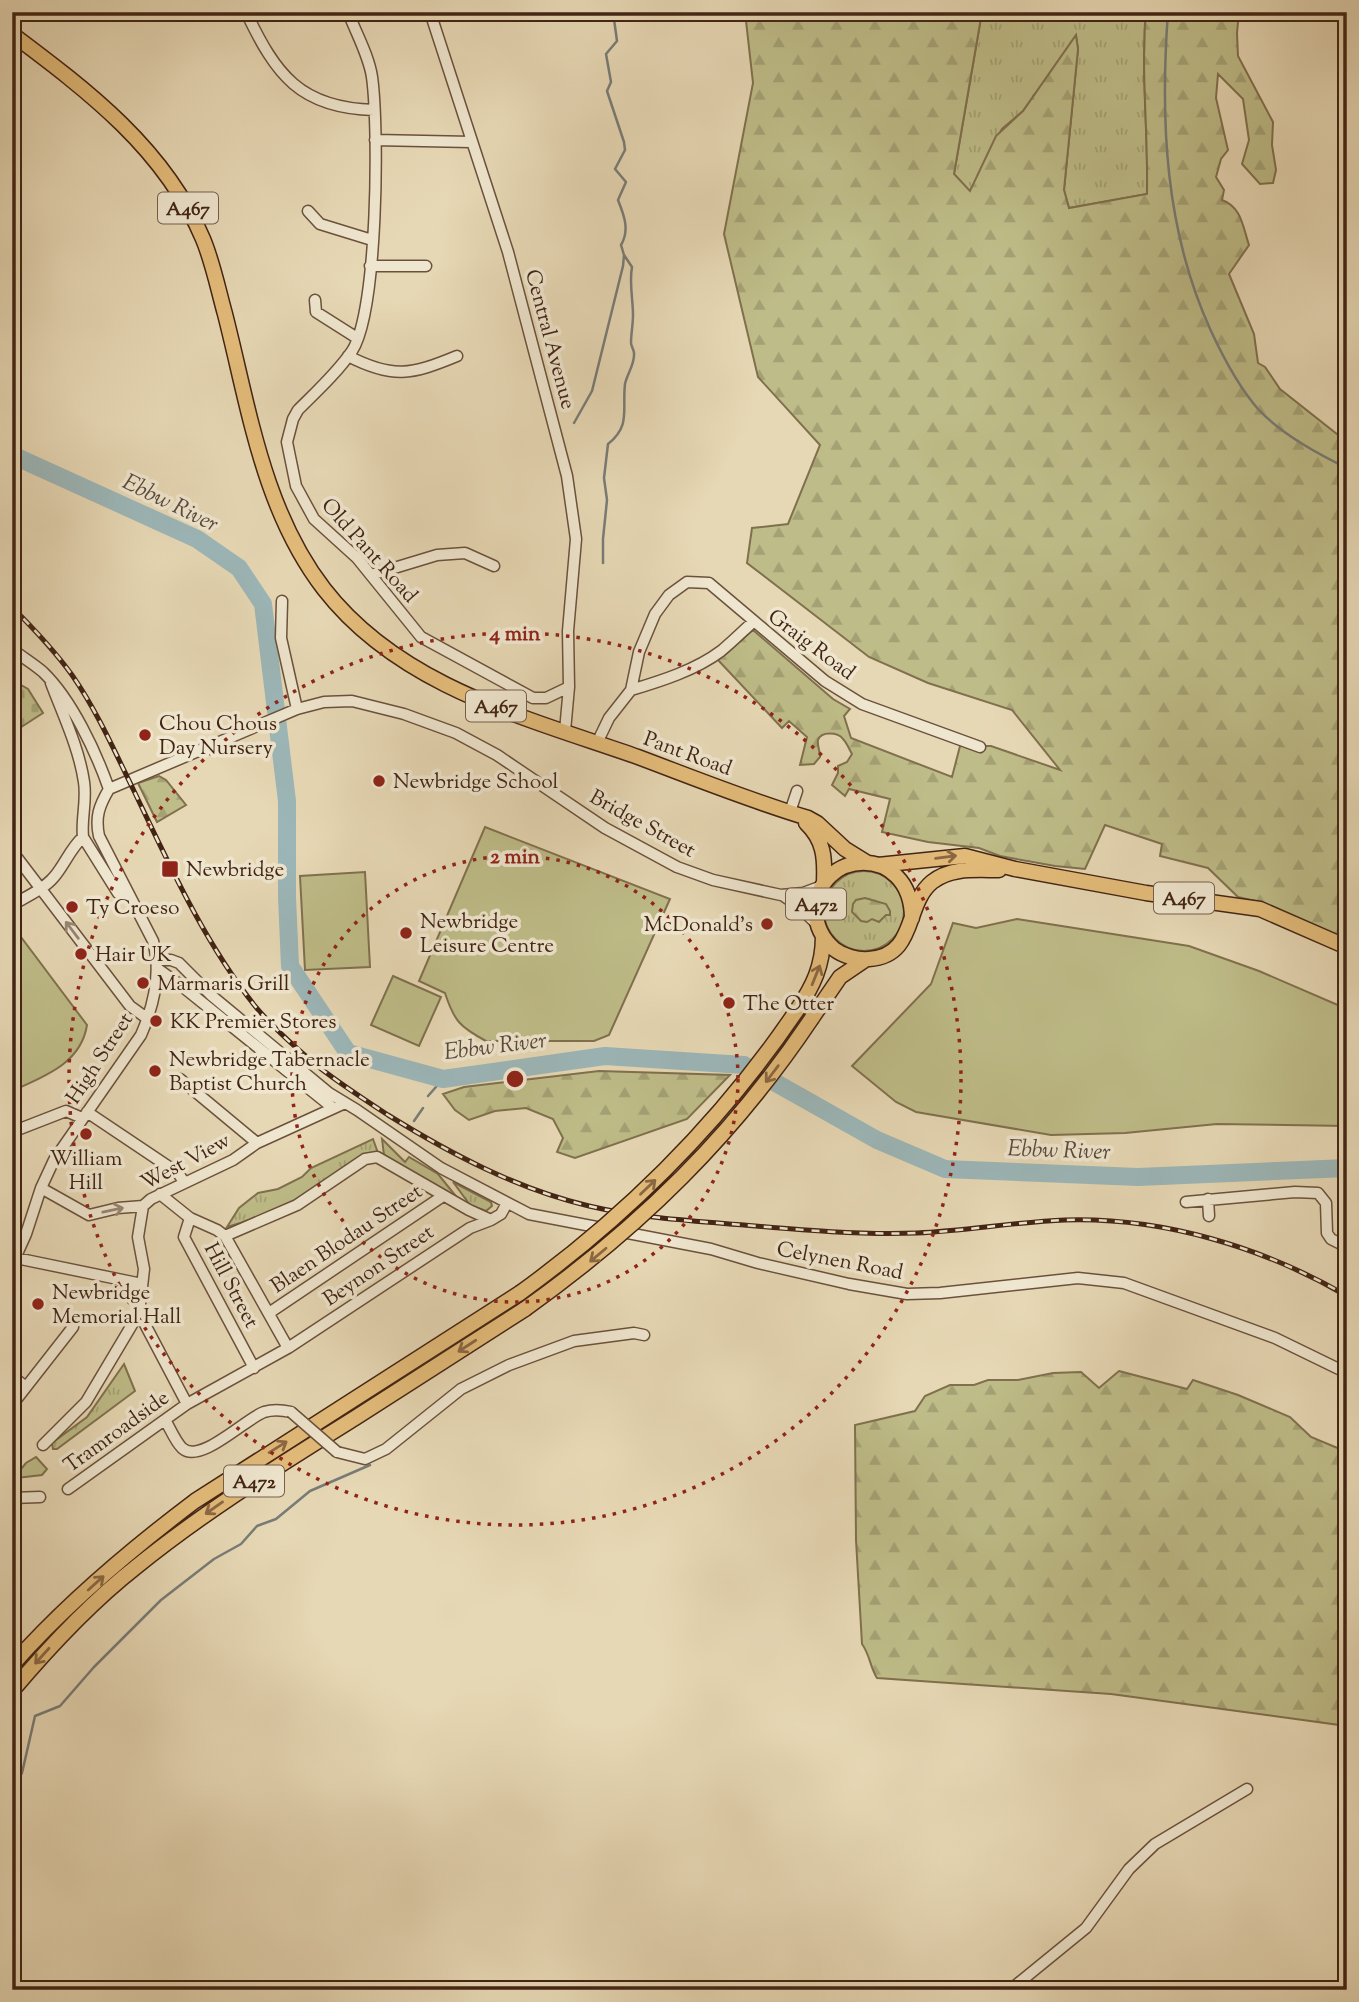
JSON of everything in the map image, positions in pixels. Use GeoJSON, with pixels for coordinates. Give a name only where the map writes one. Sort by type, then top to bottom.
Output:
{"type":"FeatureCollection","features":[{"type":"Feature","properties":{"kind":"main road","name":"A467"},"geometry":{"type":"LineString","coordinates":[[12,34],[91,95],[125,126],[160,167],[188,209],[203,239],[216,278],[257,446],[275,503],[302,556],[324,589],[350,618],[386,648],[428,677],[565,731]]}},
{"type":"Feature","properties":{"kind":"main road","name":"Pant Road"},"geometry":{"type":"LineString","coordinates":[[565,731],[813,820],[845,849],[872,863]]}},
{"type":"Feature","properties":{"kind":"main road","name":"Pant Road"},"geometry":{"type":"LineString","coordinates":[[794,813],[815,832],[823,847],[823,884]]}},
{"type":"Feature","properties":{"kind":"main road","name":"A467"},"geometry":{"type":"LineString","coordinates":[[872,863],[920,862],[960,856],[1146,893],[1260,909],[1347,947]]}},
{"type":"Feature","properties":{"kind":"main road","name":"A472"},"geometry":{"type":"LineString","coordinates":[[12,1665],[32,1643],[135,1548],[195,1501],[520,1293],[569,1258],[616,1218],[676,1161],[737,1092],[797,1010],[821,967],[816,902],[823,884],[845,867],[872,863]]}},
{"type":"Feature","properties":{"kind":"main road"},"geometry":{"type":"LineString","coordinates":[[872,863],[894,873],[905,887],[911,901],[912,918]]}},
{"type":"Feature","properties":{"kind":"main road","name":"A467"},"geometry":{"type":"LineString","coordinates":[[912,918],[924,891],[940,877],[960,870],[1015,869]]}},
{"type":"Feature","properties":{"kind":"main road","name":"A472"},"geometry":{"type":"LineString","coordinates":[[12,1691],[43,1654],[84,1613],[134,1568],[180,1532],[240,1490],[525,1309],[580,1270],[660,1201],[716,1143],[747,1106],[840,977],[865,960],[883,956],[898,946],[907,933],[912,918]]}},
{"type":"Feature","properties":{"kind":"main road","name":"A472"},"geometry":{"type":"LineString","coordinates":[[820,930],[839,952],[865,960]]}},
{"type":"Feature","properties":{"kind":"street"},"geometry":{"type":"LineString","coordinates":[[246,12],[274,65],[292,84],[318,101],[349,109],[374,110]]}},
{"type":"Feature","properties":{"kind":"street","name":"Old Pant Road"},"geometry":{"type":"LineString","coordinates":[[348,12],[372,75],[374,110],[372,240],[365,315],[348,356],[298,410],[293,419],[287,442],[296,486],[314,519],[343,544],[421,637],[533,698],[546,698],[569,687]]}},
{"type":"Feature","properties":{"kind":"street","name":"Central Avenue"},"geometry":{"type":"LineString","coordinates":[[430,12],[508,252],[557,435],[572,504],[575,549],[568,631],[569,687]]}},
{"type":"Feature","properties":{"kind":"street"},"geometry":{"type":"LineString","coordinates":[[375,140],[471,142]]}},
{"type":"Feature","properties":{"kind":"street"},"geometry":{"type":"LineString","coordinates":[[308,211],[320,224],[372,240]]}},
{"type":"Feature","properties":{"kind":"street"},"geometry":{"type":"LineString","coordinates":[[370,266],[426,266]]}},
{"type":"Feature","properties":{"kind":"street"},"geometry":{"type":"LineString","coordinates":[[315,300],[316,312],[357,338]]}},
{"type":"Feature","properties":{"kind":"street"},"geometry":{"type":"LineString","coordinates":[[348,356],[369,367],[395,372],[423,370],[457,356]]}},
{"type":"Feature","properties":{"kind":"street"},"geometry":{"type":"LineString","coordinates":[[371,575],[437,555],[465,553],[494,566]]}},
{"type":"Feature","properties":{"kind":"street"},"geometry":{"type":"LineString","coordinates":[[597,743],[609,718],[631,690],[639,652],[655,614],[669,596],[687,582],[709,583],[754,621]]}},
{"type":"Feature","properties":{"kind":"street"},"geometry":{"type":"LineString","coordinates":[[282,601],[281,638],[293,711]]}},
{"type":"Feature","properties":{"kind":"street","name":"Graig Road"},"geometry":{"type":"LineString","coordinates":[[631,690],[708,659],[721,651],[754,621],[825,681],[862,704],[980,747]]}},
{"type":"Feature","properties":{"kind":"street"},"geometry":{"type":"LineString","coordinates":[[12,649],[43,673],[69,708],[97,756],[109,789]]}},
{"type":"Feature","properties":{"kind":"street"},"geometry":{"type":"LineString","coordinates":[[51,683],[84,779],[83,837],[118,893],[130,896]]}},
{"type":"Feature","properties":{"kind":"street"},"geometry":{"type":"LineString","coordinates":[[565,731],[569,687]]}},
{"type":"Feature","properties":{"kind":"street","name":"Bridge Street"},"geometry":{"type":"LineString","coordinates":[[109,789],[293,711],[324,702],[352,701],[456,733],[497,755],[605,828],[677,867],[713,880],[780,895],[803,893],[823,884]]}},
{"type":"Feature","properties":{"kind":"street","name":"High Street"},"geometry":{"type":"LineString","coordinates":[[14,1262],[54,1160],[141,1035],[148,1018],[158,964],[147,926],[99,836],[96,821],[100,805],[109,789]]}},
{"type":"Feature","properties":{"kind":"street"},"geometry":{"type":"LineString","coordinates":[[794,813],[797,791]]}},
{"type":"Feature","properties":{"kind":"street"},"geometry":{"type":"LineString","coordinates":[[12,905],[54,877],[72,847],[83,837]]}},
{"type":"Feature","properties":{"kind":"street"},"geometry":{"type":"LineString","coordinates":[[12,851],[130,1006],[148,1018]]}},
{"type":"Feature","properties":{"kind":"street","name":"Bridge Street"},"geometry":{"type":"LineString","coordinates":[[780,895],[798,906],[820,930]]}},
{"type":"Feature","properties":{"kind":"street","name":"Celynen Road"},"geometry":{"type":"LineString","coordinates":[[158,964],[179,963],[212,996],[290,1063],[345,1103],[441,1168],[529,1214],[710,1250],[849,1284],[907,1294],[1078,1278],[1124,1283],[1275,1338],[1347,1373]]}},
{"type":"Feature","properties":{"kind":"street"},"geometry":{"type":"LineString","coordinates":[[158,964],[333,1108]]}},
{"type":"Feature","properties":{"kind":"street"},"geometry":{"type":"LineString","coordinates":[[180,1079],[257,1143]]}},
{"type":"Feature","properties":{"kind":"street","name":"West View"},"geometry":{"type":"LineString","coordinates":[[41,1188],[89,1215],[118,1208],[143,1206],[160,1194],[233,1160],[257,1143],[345,1103]]}},
{"type":"Feature","properties":{"kind":"street"},"geometry":{"type":"LineString","coordinates":[[12,1132],[66,1111],[85,1115],[178,1173],[184,1182]]}},
{"type":"Feature","properties":{"kind":"street"},"geometry":{"type":"LineString","coordinates":[[225,1236],[298,1205],[365,1159],[377,1157],[443,1196],[491,1220],[501,1214],[507,1203]]}},
{"type":"Feature","properties":{"kind":"street"},"geometry":{"type":"LineString","coordinates":[[1186,1202],[1295,1192],[1318,1193],[1326,1203],[1327,1233],[1331,1240],[1347,1247]]}},
{"type":"Feature","properties":{"kind":"street"},"geometry":{"type":"LineString","coordinates":[[160,1194],[190,1218],[225,1236],[289,1348]]}},
{"type":"Feature","properties":{"kind":"street","name":"Blaen Blodau Street"},"geometry":{"type":"LineString","coordinates":[[269,1313],[443,1196]]}},
{"type":"Feature","properties":{"kind":"street"},"geometry":{"type":"LineString","coordinates":[[1208,1199],[1209,1216]]}},
{"type":"Feature","properties":{"kind":"street"},"geometry":{"type":"LineString","coordinates":[[43,1445],[86,1402],[139,1313],[144,1269],[138,1237],[143,1206]]}},
{"type":"Feature","properties":{"kind":"street","name":"Hill Street"},"geometry":{"type":"LineString","coordinates":[[190,1218],[184,1237],[254,1368]]}},
{"type":"Feature","properties":{"kind":"street","name":"Beynon Street"},"geometry":{"type":"LineString","coordinates":[[254,1368],[289,1348],[470,1227],[491,1220]]}},
{"type":"Feature","properties":{"kind":"street"},"geometry":{"type":"LineString","coordinates":[[14,1262],[142,1284]]}},
{"type":"Feature","properties":{"kind":"street"},"geometry":{"type":"LineString","coordinates":[[139,1313],[187,1404]]}},
{"type":"Feature","properties":{"kind":"street"},"geometry":{"type":"LineString","coordinates":[[12,1405],[73,1327]]}},
{"type":"Feature","properties":{"kind":"street"},"geometry":{"type":"LineString","coordinates":[[165,1420],[181,1448],[200,1453],[263,1412],[278,1409],[292,1412],[337,1452],[365,1459],[386,1449],[461,1389],[509,1365],[575,1341],[634,1333],[644,1335]]}},
{"type":"Feature","properties":{"kind":"street","name":"Tramroadside"},"geometry":{"type":"LineString","coordinates":[[68,1489],[187,1404],[254,1368]]}},
{"type":"Feature","properties":{"kind":"street"},"geometry":{"type":"LineString","coordinates":[[12,1376],[26,1387]]}},
{"type":"Feature","properties":{"kind":"street"},"geometry":{"type":"LineString","coordinates":[[12,1498],[40,1497]]}},
{"type":"Feature","properties":{"kind":"street"},"geometry":{"type":"LineString","coordinates":[[1010,1990],[1086,1928],[1116,1885],[1143,1855],[1156,1844],[1247,1789]]}},
{"type":"Feature","properties":{"kind":"green space"},"geometry":{"type":"Polygon","coordinates":[[[745,12],[982,12],[954,174],[970,191],[996,136],[1023,111],[1076,35],[1078,49],[1064,190],[1069,208],[1147,194],[1144,56],[1146,12],[1239,12],[1238,56],[1273,122],[1272,145],[1276,170],[1273,183],[1260,184],[1242,164],[1249,140],[1243,99],[1218,74],[1216,98],[1228,150],[1221,159],[1216,177],[1224,190],[1222,200],[1238,213],[1249,245],[1229,274],[1254,334],[1258,363],[1265,367],[1280,389],[1347,442],[1347,944],[1263,903],[1238,897],[1208,868],[1160,856],[1162,844],[1105,825],[1085,869],[1000,856],[979,848],[928,842],[882,832],[890,799],[849,789],[845,796],[832,785],[838,773],[838,766],[847,762],[852,754],[843,739],[834,734],[822,735],[818,742],[820,757],[814,764],[800,765],[807,737],[789,721],[782,728],[718,660],[753,630],[833,699],[850,709],[844,716],[851,738],[952,777],[960,746],[991,746],[1060,770],[1012,710],[928,683],[869,657],[747,563],[752,528],[788,524],[820,445],[758,377],[724,234],[753,83],[745,12]]]}},
{"type":"Feature","properties":{"kind":"green space"},"geometry":{"type":"Polygon","coordinates":[[[982,12],[1146,12],[1144,56],[1147,194],[1069,208],[1064,190],[1078,49],[1076,36],[1023,111],[1002,129],[970,192],[954,174],[982,12]]]}},
{"type":"Feature","properties":{"kind":"green space"},"geometry":{"type":"Polygon","coordinates":[[[21,685],[28,689],[43,713],[12,733],[12,696],[21,685]]]}},
{"type":"Feature","properties":{"kind":"green space"},"geometry":{"type":"Polygon","coordinates":[[[159,776],[166,780],[186,805],[157,822],[138,783],[159,776]]]}},
{"type":"Feature","properties":{"kind":"green space"},"geometry":{"type":"Polygon","coordinates":[[[485,827],[670,899],[609,1035],[594,1041],[486,1041],[459,1022],[445,993],[419,981],[485,827]]]}},
{"type":"Feature","properties":{"kind":"green space"},"geometry":{"type":"Polygon","coordinates":[[[864,871],[879,874],[892,883],[901,896],[904,911],[901,926],[892,939],[879,948],[864,951],[849,948],[836,939],[827,926],[824,911],[827,896],[836,883],[849,874],[864,871]]]}},
{"type":"Feature","properties":{"kind":"green space"},"geometry":{"type":"Polygon","coordinates":[[[365,872],[370,967],[305,970],[300,876],[365,872]]]}},
{"type":"Feature","properties":{"kind":"green space"},"geometry":{"type":"Polygon","coordinates":[[[865,898],[886,904],[890,915],[886,915],[879,922],[872,919],[861,921],[852,912],[853,904],[856,900],[865,898]]]}},
{"type":"Feature","properties":{"kind":"green space"},"geometry":{"type":"Polygon","coordinates":[[[1017,919],[1189,946],[1259,971],[1347,1009],[1347,1126],[1217,1124],[1125,1133],[1051,1135],[916,1112],[896,1102],[852,1066],[931,984],[953,923],[976,928],[1017,919]]]}},
{"type":"Feature","properties":{"kind":"green space"},"geometry":{"type":"Polygon","coordinates":[[[12,925],[87,1025],[77,1050],[69,1059],[48,1074],[12,1091],[12,925]]]}},
{"type":"Feature","properties":{"kind":"green space"},"geometry":{"type":"Polygon","coordinates":[[[393,976],[441,997],[419,1046],[371,1025],[393,976]]]}},
{"type":"Feature","properties":{"kind":"green space"},"geometry":{"type":"Polygon","coordinates":[[[599,1071],[730,1075],[687,1119],[575,1158],[557,1152],[563,1138],[553,1119],[526,1108],[495,1111],[469,1120],[455,1110],[443,1094],[464,1087],[599,1071]]]}},
{"type":"Feature","properties":{"kind":"green space"},"geometry":{"type":"Polygon","coordinates":[[[373,1139],[378,1153],[286,1204],[227,1227],[239,1208],[258,1193],[278,1189],[302,1177],[311,1168],[373,1139]]]}},
{"type":"Feature","properties":{"kind":"green space"},"geometry":{"type":"Polygon","coordinates":[[[382,1139],[405,1162],[409,1157],[438,1174],[459,1200],[384,1155],[382,1139]]]}},
{"type":"Feature","properties":{"kind":"green space"},"geometry":{"type":"Polygon","coordinates":[[[453,1182],[491,1202],[492,1206],[486,1211],[470,1205],[453,1182]]]}},
{"type":"Feature","properties":{"kind":"green space"},"geometry":{"type":"Polygon","coordinates":[[[124,1364],[135,1391],[57,1449],[53,1449],[52,1443],[87,1417],[124,1364]]]}},
{"type":"Feature","properties":{"kind":"green space"},"geometry":{"type":"Polygon","coordinates":[[[1119,1371],[1187,1389],[1193,1380],[1238,1395],[1290,1417],[1311,1437],[1347,1452],[1347,1726],[1111,1694],[877,1678],[862,1644],[856,1540],[855,1425],[915,1411],[925,1396],[950,1385],[974,1385],[988,1380],[1018,1380],[1053,1373],[1081,1372],[1099,1388],[1119,1371]]]}},
{"type":"Feature","properties":{"kind":"green space"},"geometry":{"type":"Polygon","coordinates":[[[36,1457],[47,1469],[42,1475],[17,1478],[16,1475],[26,1463],[36,1457]]]}},
{"type":"Feature","properties":{"kind":"waterway"},"geometry":{"type":"LineString","coordinates":[[603,563],[607,500],[604,478],[608,444],[623,424],[625,384],[634,357],[631,343],[632,267],[621,245],[626,228],[618,200],[626,182],[615,169],[625,150],[607,91],[611,82],[606,54],[617,41],[613,12]]}},
{"type":"Feature","properties":{"kind":"waterway"},"geometry":{"type":"LineString","coordinates":[[1168,12],[1165,94],[1169,175],[1175,215],[1196,293],[1226,362],[1258,409],[1288,435],[1347,468]]}},
{"type":"Feature","properties":{"kind":"waterway"},"geometry":{"type":"LineString","coordinates":[[574,423],[592,391],[624,255]]}},
{"type":"Feature","properties":{"kind":"waterway","name":"Ebbw River"},"geometry":{"type":"LineString","coordinates":[[12,455],[197,539],[239,568],[263,604],[287,801],[290,966],[348,1053],[443,1079],[605,1056],[744,1065],[877,1140],[945,1169],[1138,1177],[1347,1168]]}},
{"type":"Feature","properties":{"kind":"waterway"},"geometry":{"type":"LineString","coordinates":[[428,1096],[443,1079]]}},
{"type":"Feature","properties":{"kind":"waterway"},"geometry":{"type":"LineString","coordinates":[[414,1121],[423,1108]]}},
{"type":"Feature","properties":{"kind":"waterway"},"geometry":{"type":"LineString","coordinates":[[12,1791],[22,1773],[35,1716],[60,1706],[94,1667],[161,1600],[214,1559],[241,1544],[257,1526],[276,1519],[310,1491],[370,1465]]}},
{"type":"Feature","properties":{"kind":"railway"},"geometry":{"type":"LineString","coordinates":[[12,607],[51,648],[81,689],[105,732],[188,902],[220,956],[255,1006],[286,1038],[328,1074],[388,1115],[485,1169],[562,1199],[608,1210],[666,1218],[874,1233],[935,1232],[1065,1220],[1138,1224],[1211,1238],[1246,1250],[1281,1263],[1347,1296]]}},
{"type":"Feature","properties":{"kind":"place","name":"Chou Chous Day Nursery"},"geometry":{"type":"Point","coordinates":[145,735]}},
{"type":"Feature","properties":{"kind":"place","name":"Newbridge School"},"geometry":{"type":"Point","coordinates":[379,781]}},
{"type":"Feature","properties":{"kind":"place","name":"Newbridge"},"geometry":{"type":"Point","coordinates":[170,869]}},
{"type":"Feature","properties":{"kind":"place","name":"Ty Croeso"},"geometry":{"type":"Point","coordinates":[72,907]}},
{"type":"Feature","properties":{"kind":"place","name":"McDonald's"},"geometry":{"type":"Point","coordinates":[767,924]}},
{"type":"Feature","properties":{"kind":"place","name":"Newbridge Leisure Centre"},"geometry":{"type":"Point","coordinates":[406,933]}},
{"type":"Feature","properties":{"kind":"place","name":"Hair UK"},"geometry":{"type":"Point","coordinates":[81,954]}},
{"type":"Feature","properties":{"kind":"place","name":"Marmaris Grill"},"geometry":{"type":"Point","coordinates":[143,983]}},
{"type":"Feature","properties":{"kind":"place","name":"The Otter"},"geometry":{"type":"Point","coordinates":[729,1003]}},
{"type":"Feature","properties":{"kind":"place","name":"KK Premier Stores"},"geometry":{"type":"Point","coordinates":[156,1021]}},
{"type":"Feature","properties":{"kind":"place","name":"Newbridge Tabernacle Baptist Church"},"geometry":{"type":"Point","coordinates":[155,1071]}},
{"type":"Feature","properties":{"kind":"place","name":"William Hill"},"geometry":{"type":"Point","coordinates":[86,1134]}},
{"type":"Feature","properties":{"kind":"place","name":"Newbridge Memorial Hall"},"geometry":{"type":"Point","coordinates":[38,1304]}}]}
